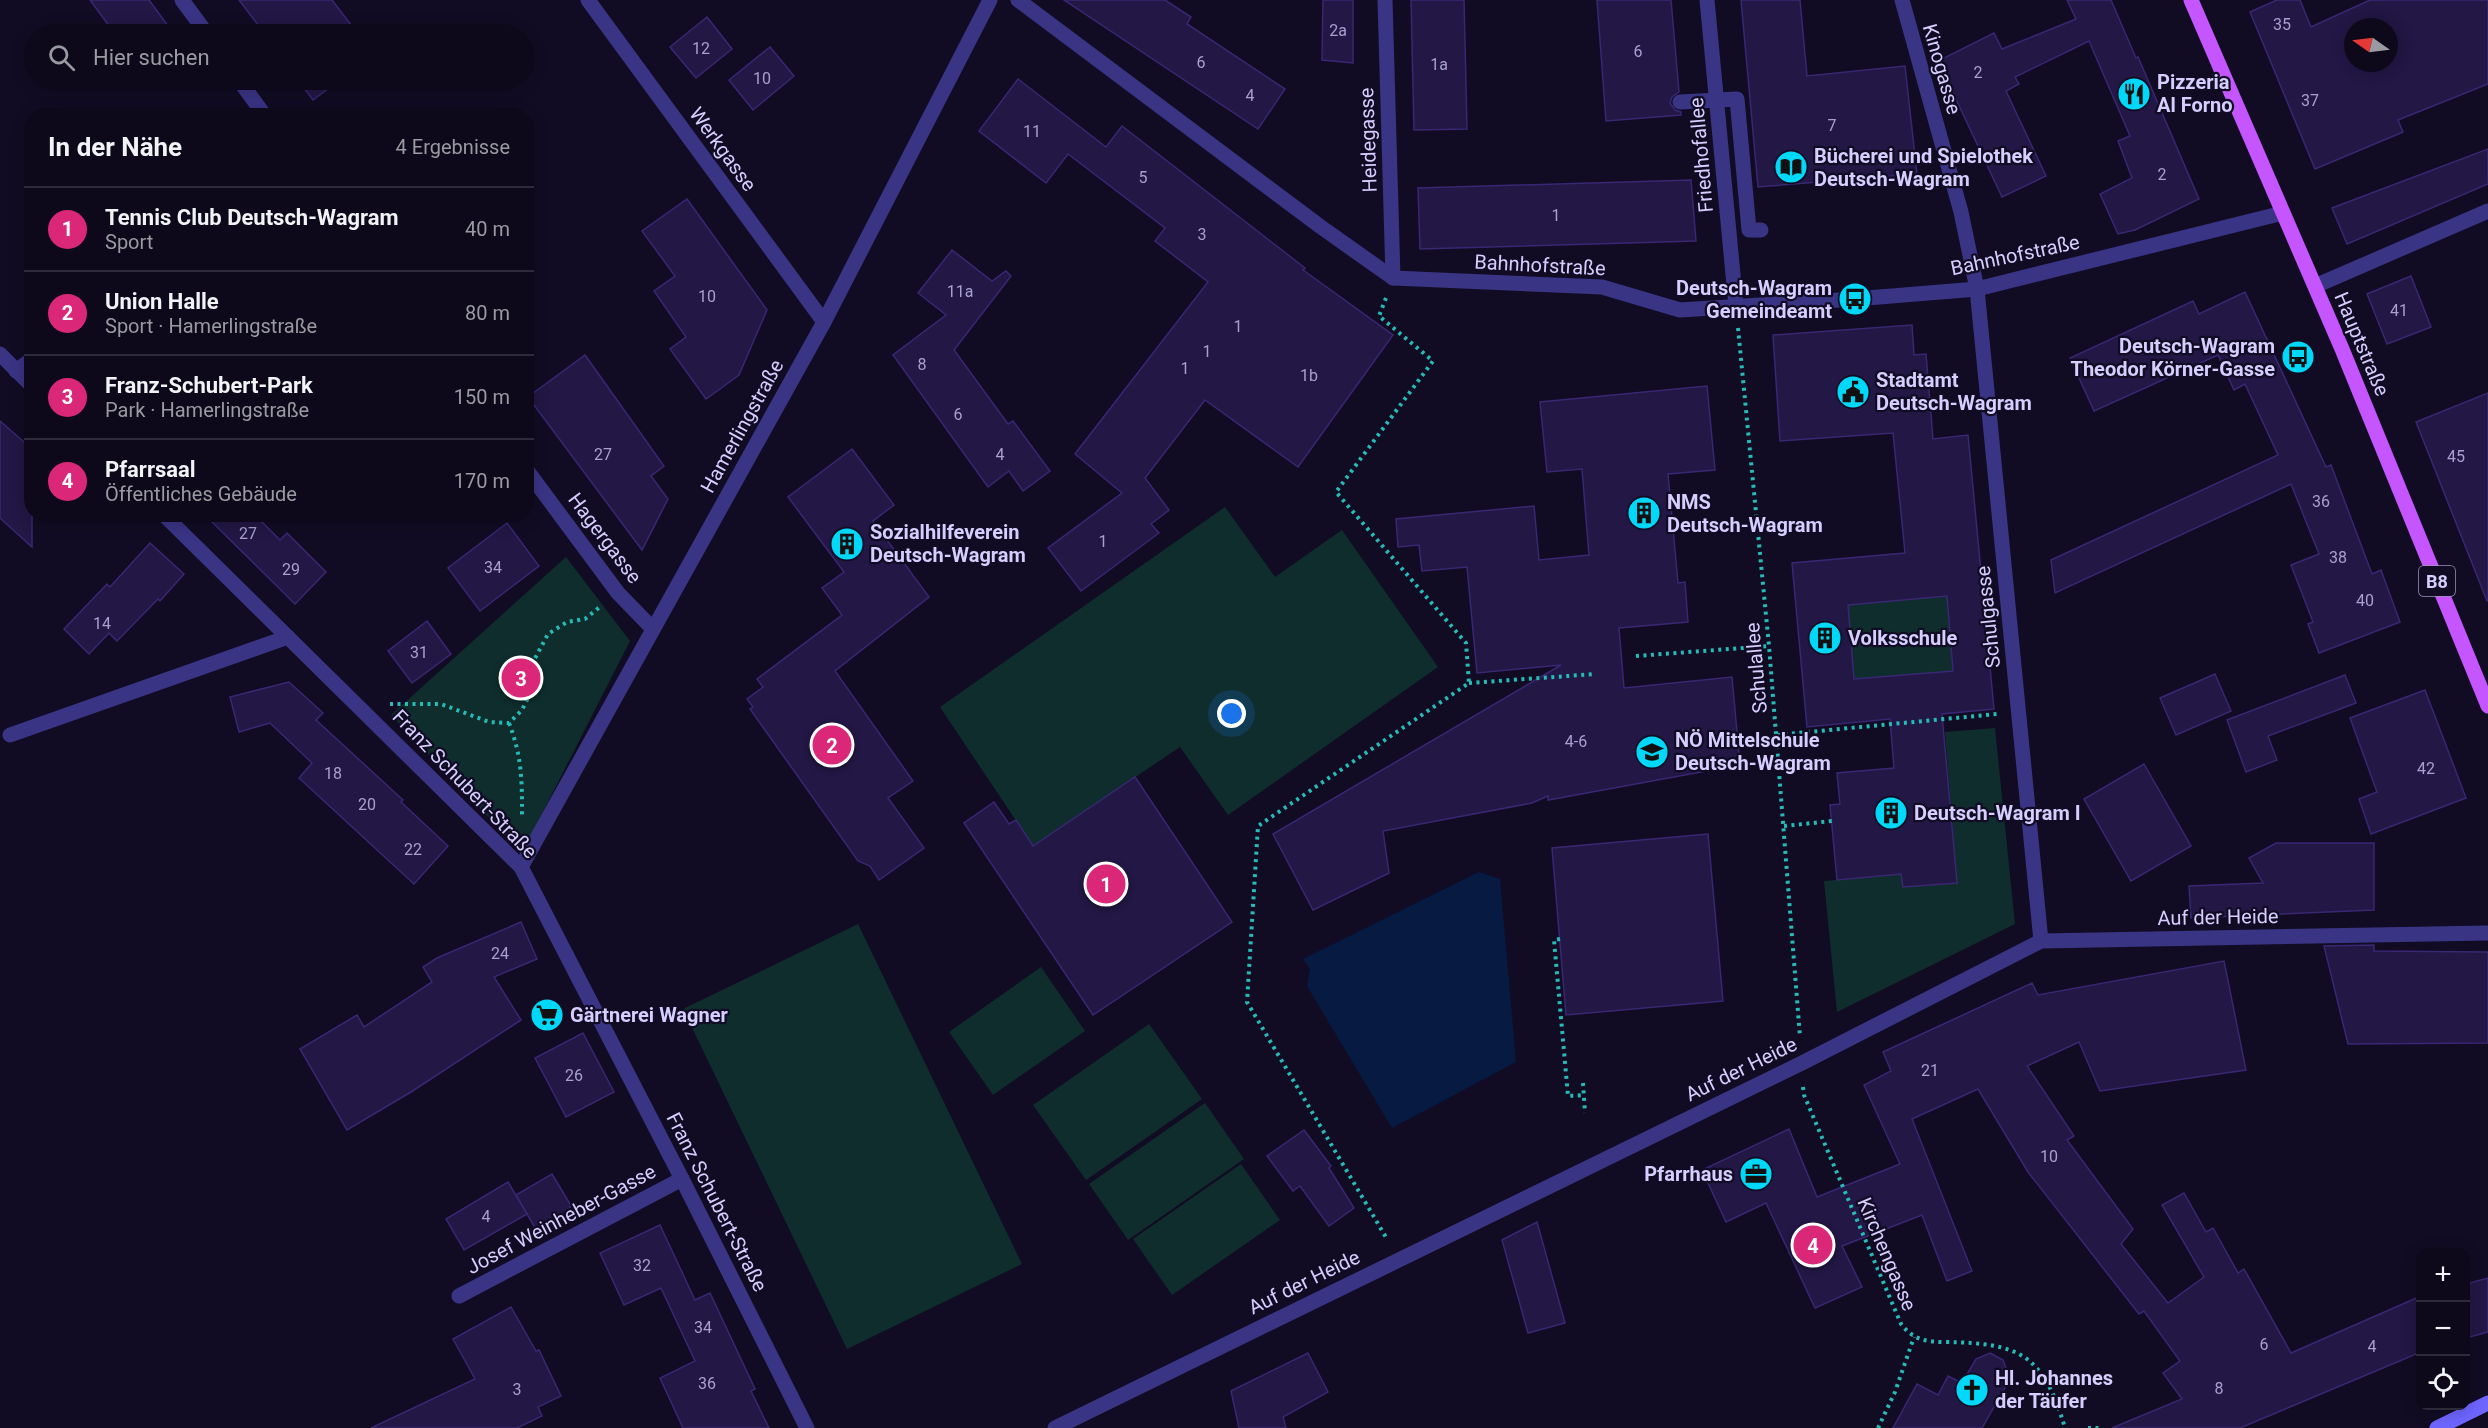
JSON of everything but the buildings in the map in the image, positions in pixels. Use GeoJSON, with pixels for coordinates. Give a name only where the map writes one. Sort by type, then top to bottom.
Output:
{"type":"FeatureCollection","features":[{"type":"Feature","properties":{"kind":"main road","name":"Hauptstraße"},"geometry":{"type":"LineString","coordinates":[[2191,0],[2315,286],[2488,706]]}},
{"type":"Feature","properties":{"kind":"main road"},"geometry":{"type":"LineString","coordinates":[[2437,1428],[2488,1403]]}},
{"type":"Feature","properties":{"kind":"street"},"geometry":{"type":"LineString","coordinates":[[182,0],[200,24]]}},
{"type":"Feature","properties":{"kind":"street","name":"Werkgasse"},"geometry":{"type":"LineString","coordinates":[[588,0],[824,322]]}},
{"type":"Feature","properties":{"kind":"street","name":"Hamerlingstraße"},"geometry":{"type":"LineString","coordinates":[[521,867],[824,322],[990,0]]}},
{"type":"Feature","properties":{"kind":"street"},"geometry":{"type":"LineString","coordinates":[[1018,0],[1321,227],[1393,278]]}},
{"type":"Feature","properties":{"kind":"street","name":"Heidegasse"},"geometry":{"type":"LineString","coordinates":[[1385,0],[1393,278]]}},
{"type":"Feature","properties":{"kind":"street","name":"Friedhofallee"},"geometry":{"type":"LineString","coordinates":[[1707,0],[1736,306]]}},
{"type":"Feature","properties":{"kind":"street","name":"Kinogasse"},"geometry":{"type":"LineString","coordinates":[[1902,0],[1961,212],[1977,289]]}},
{"type":"Feature","properties":{"kind":"street"},"geometry":{"type":"LineString","coordinates":[[246,90],[259,108]]}},
{"type":"Feature","properties":{"kind":"street"},"geometry":{"type":"LineString","coordinates":[[1680,102],[1737,99],[1749,230],[1761,230]]}},
{"type":"Feature","properties":{"kind":"street"},"geometry":{"type":"LineString","coordinates":[[2315,286],[2488,211]]}},
{"type":"Feature","properties":{"kind":"street","name":"Bahnhofstraße"},"geometry":{"type":"LineString","coordinates":[[1393,278],[1602,287],[1680,310],[1855,299],[1977,289],[2283,213]]}},
{"type":"Feature","properties":{"kind":"street","name":"Schulgasse"},"geometry":{"type":"LineString","coordinates":[[1977,289],[2041,941]]}},
{"type":"Feature","properties":{"kind":"street"},"geometry":{"type":"LineString","coordinates":[[0,354],[24,378]]}},
{"type":"Feature","properties":{"kind":"street"},"geometry":{"type":"LineString","coordinates":[[16,371],[24,365]]}},
{"type":"Feature","properties":{"kind":"street","name":"Hagergasse"},"geometry":{"type":"LineString","coordinates":[[534,481],[618,593],[653,629]]}},
{"type":"Feature","properties":{"kind":"street","name":"Franz Schubert-Straße"},"geometry":{"type":"LineString","coordinates":[[171,522],[521,867],[807,1428]]}},
{"type":"Feature","properties":{"kind":"street"},"geometry":{"type":"LineString","coordinates":[[10,735],[288,638]]}},
{"type":"Feature","properties":{"kind":"street","name":"Auf der Heide"},"geometry":{"type":"LineString","coordinates":[[1055,1428],[1802,1063],[2041,941],[2488,933]]}},
{"type":"Feature","properties":{"kind":"street","name":"Josef Weinheber-Gasse"},"geometry":{"type":"LineString","coordinates":[[459,1296],[682,1179]]}},
{"type":"Feature","properties":{"kind":"path"},"geometry":{"type":"LineString","coordinates":[[1393,278],[1379,316],[1433,361],[1336,492],[1466,643],[1469,683]]}},
{"type":"Feature","properties":{"kind":"path","name":"Schulallee"},"geometry":{"type":"LineString","coordinates":[[1736,306],[1777,735],[1802,1063]]}},
{"type":"Feature","properties":{"kind":"path"},"geometry":{"type":"LineString","coordinates":[[357,705],[441,704],[489,722],[509,723],[522,710],[527,700],[532,664],[548,634],[567,622],[585,619],[618,593]]}},
{"type":"Feature","properties":{"kind":"path"},"geometry":{"type":"LineString","coordinates":[[1636,656],[1769,646]]}},
{"type":"Feature","properties":{"kind":"path"},"geometry":{"type":"LineString","coordinates":[[1398,1259],[1247,1002],[1258,826],[1469,683],[1596,674]]}},
{"type":"Feature","properties":{"kind":"path"},"geometry":{"type":"LineString","coordinates":[[1777,735],[2019,712]]}},
{"type":"Feature","properties":{"kind":"path"},"geometry":{"type":"LineString","coordinates":[[509,723],[521,761],[522,819]]}},
{"type":"Feature","properties":{"kind":"path"},"geometry":{"type":"LineString","coordinates":[[1784,826],[1832,821]]}},
{"type":"Feature","properties":{"kind":"path"},"geometry":{"type":"LineString","coordinates":[[1560,939],[1554,940],[1568,1096],[1584,1095]]}},
{"type":"Feature","properties":{"kind":"path","name":"Kirchengasse"},"geometry":{"type":"LineString","coordinates":[[1802,1063],[1804,1095],[1901,1324],[1914,1337],[1932,1342],[1990,1344],[2003,1347],[2031,1361],[2049,1384],[2064,1428]]}},
{"type":"Feature","properties":{"kind":"path"},"geometry":{"type":"LineString","coordinates":[[1583,1083],[1585,1113]]}},
{"type":"Feature","properties":{"kind":"path"},"geometry":{"type":"LineString","coordinates":[[1878,1428],[1895,1392],[1914,1337]]}},
{"type":"Feature","properties":{"kind":"path"},"geometry":{"type":"LineString","coordinates":[[2088,1428],[2100,1428]]}},
{"type":"Feature","properties":{"kind":"green space"},"geometry":{"type":"Polygon","coordinates":[[[1225,507],[1275,577],[1342,530],[1438,667],[1228,815],[1180,747],[1033,846],[940,707],[1225,507]]]}},
{"type":"Feature","properties":{"kind":"green space"},"geometry":{"type":"Polygon","coordinates":[[[566,557],[630,641],[522,853],[391,715],[566,557]]]}},
{"type":"Feature","properties":{"kind":"green space"},"geometry":{"type":"Polygon","coordinates":[[[1947,596],[1953,671],[1854,679],[1848,605],[1947,596]]]}},
{"type":"Feature","properties":{"kind":"green space"},"geometry":{"type":"Polygon","coordinates":[[[1995,728],[2015,924],[1837,1012],[1824,881],[1901,874],[1903,887],[1957,883],[1945,732],[1995,728]]]}},
{"type":"Feature","properties":{"kind":"green space"},"geometry":{"type":"Polygon","coordinates":[[[858,924],[1022,1264],[847,1349],[683,1009],[858,924]]]}},
{"type":"Feature","properties":{"kind":"green space"},"geometry":{"type":"Polygon","coordinates":[[[1041,967],[1085,1031],[993,1095],[949,1032],[1041,967]]]}},
{"type":"Feature","properties":{"kind":"green space"},"geometry":{"type":"Polygon","coordinates":[[[1149,1024],[1202,1099],[1086,1180],[1033,1105],[1149,1024]]]}},
{"type":"Feature","properties":{"kind":"green space"},"geometry":{"type":"Polygon","coordinates":[[[1205,1103],[1244,1159],[1128,1240],[1089,1184],[1205,1103]]]}},
{"type":"Feature","properties":{"kind":"green space"},"geometry":{"type":"Polygon","coordinates":[[[1241,1164],[1280,1220],[1172,1295],[1133,1239],[1241,1164]]]}},
{"type":"Feature","properties":{"kind":"water"},"geometry":{"type":"Polygon","coordinates":[[[1479,872],[1500,879],[1516,1062],[1392,1128],[1307,986],[1310,969],[1303,959],[1479,872]]]}},
{"type":"Feature","properties":{"kind":"place","name":"Pizzeria Al Forno"},"geometry":{"type":"Point","coordinates":[2134,94]}},
{"type":"Feature","properties":{"kind":"place","name":"Bücherei und Spielothek Deutsch-Wagram"},"geometry":{"type":"Point","coordinates":[1791,167]}},
{"type":"Feature","properties":{"kind":"place","name":"Deutsch-Wagram Gemeindeamt"},"geometry":{"type":"Point","coordinates":[1855,299]}},
{"type":"Feature","properties":{"kind":"place","name":"Deutsch-Wagram Theodor Körner-Gasse"},"geometry":{"type":"Point","coordinates":[2298,357]}},
{"type":"Feature","properties":{"kind":"place","name":"Stadtamt Deutsch-Wagram"},"geometry":{"type":"Point","coordinates":[1853,392]}},
{"type":"Feature","properties":{"kind":"place","name":"NMS Deutsch-Wagram"},"geometry":{"type":"Point","coordinates":[1644,513]}},
{"type":"Feature","properties":{"kind":"place","name":"Sozialhilfeverein Deutsch-Wagram"},"geometry":{"type":"Point","coordinates":[847,544]}},
{"type":"Feature","properties":{"kind":"place","name":"Volksschule"},"geometry":{"type":"Point","coordinates":[1825,638]}},
{"type":"Feature","properties":{"kind":"place","name":"Franz-Schubert-Park"},"geometry":{"type":"Point","coordinates":[521,678]}},
{"type":"Feature","properties":{"kind":"place","name":"Union Halle"},"geometry":{"type":"Point","coordinates":[832,745]}},
{"type":"Feature","properties":{"kind":"place","name":"NÖ Mittelschule Deutsch-Wagram"},"geometry":{"type":"Point","coordinates":[1652,752]}},
{"type":"Feature","properties":{"kind":"place","name":"Deutsch-Wagram I"},"geometry":{"type":"Point","coordinates":[1891,813]}},
{"type":"Feature","properties":{"kind":"place","name":"Tennis Club Deutsch-Wagram"},"geometry":{"type":"Point","coordinates":[1106,884]}},
{"type":"Feature","properties":{"kind":"place","name":"Gärtnerei Wagner"},"geometry":{"type":"Point","coordinates":[547,1015]}},
{"type":"Feature","properties":{"kind":"place","name":"Pfarrhaus"},"geometry":{"type":"Point","coordinates":[1756,1174]}},
{"type":"Feature","properties":{"kind":"place","name":"Pfarrsaal"},"geometry":{"type":"Point","coordinates":[1813,1245]}},
{"type":"Feature","properties":{"kind":"place","name":"Hl. Johannes der Täufer"},"geometry":{"type":"Point","coordinates":[1972,1390]}}]}
